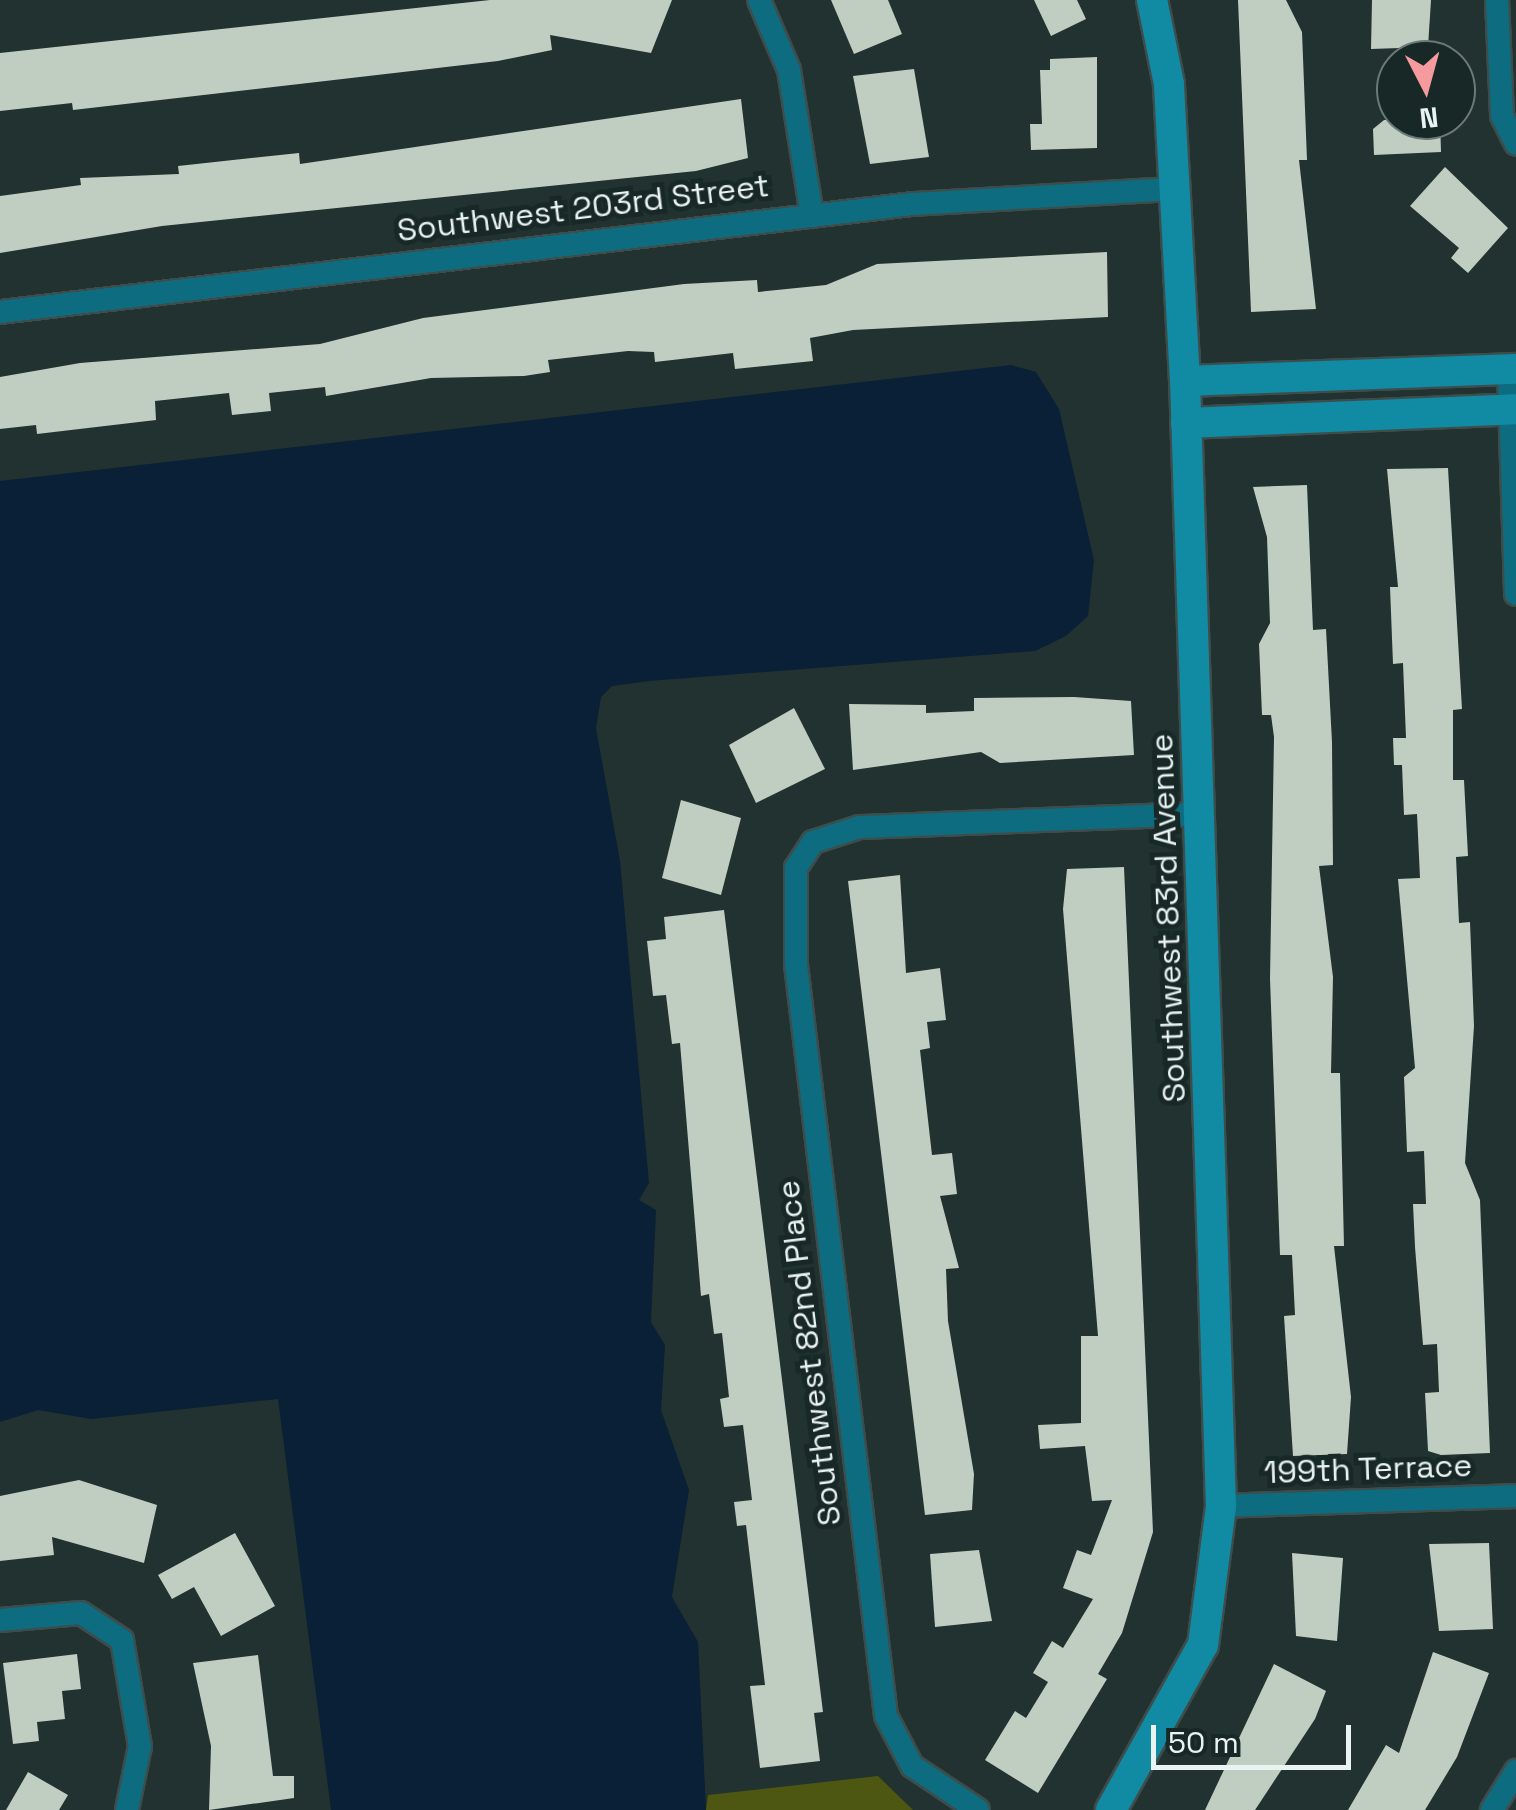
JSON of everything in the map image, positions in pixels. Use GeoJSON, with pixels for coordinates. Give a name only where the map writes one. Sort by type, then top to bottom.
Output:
{"type":"FeatureCollection","features":[{"type":"Feature","properties":{"kind":"street"},"geometry":{"type":"LineString","coordinates":[[759,0],[789,70],[812,216]]}},
{"type":"Feature","properties":{"kind":"street","name":"Southwest 83rd Avenue"},"geometry":{"type":"LineString","coordinates":[[1111,1810],[1203,1644],[1221,1506],[1185,381],[1176,189],[1152,0]]}},
{"type":"Feature","properties":{"kind":"street"},"geometry":{"type":"LineString","coordinates":[[1497,0],[1502,116],[1516,144]]}},
{"type":"Feature","properties":{"kind":"street","name":"Southwest 203rd Street"},"geometry":{"type":"LineString","coordinates":[[0,312],[812,216],[1176,189]]}},
{"type":"Feature","properties":{"kind":"street"},"geometry":{"type":"LineString","coordinates":[[1185,381],[1513,369],[1516,594]]}},
{"type":"Feature","properties":{"kind":"street"},"geometry":{"type":"LineString","coordinates":[[1186,423],[1513,409]]}},
{"type":"Feature","properties":{"kind":"street","name":"Southwest 82nd Place"},"geometry":{"type":"LineString","coordinates":[[978,1810],[912,1766],[886,1716],[796,965],[792,891],[804,847],[860,827],[1199,814]]}},
{"type":"Feature","properties":{"kind":"street","name":"199th Terrace"},"geometry":{"type":"LineString","coordinates":[[1221,1506],[1516,1496]]}},
{"type":"Feature","properties":{"kind":"street"},"geometry":{"type":"LineString","coordinates":[[0,1620],[68,1612],[101,1620],[126,1648],[135,1684],[140,1762],[127,1810]]}},
{"type":"Feature","properties":{"kind":"street"},"geometry":{"type":"LineString","coordinates":[[1492,1810],[1516,1771]]}},
{"type":"Feature","properties":{"kind":"green space"},"geometry":{"type":"Polygon","coordinates":[[[878,1776],[913,1810],[706,1810],[708,1795],[878,1776]]]}},
{"type":"Feature","properties":{"kind":"water"},"geometry":{"type":"Polygon","coordinates":[[[1011,365],[1036,372],[1059,409],[1094,560],[1088,616],[1066,636],[1035,651],[649,681],[612,686],[601,697],[596,728],[620,861],[649,1183],[639,1200],[656,1210],[651,1322],[665,1345],[661,1410],[689,1490],[672,1597],[698,1642],[706,1810],[331,1810],[278,1399],[92,1419],[38,1410],[0,1422],[0,481],[1011,365]]]}},
{"type":"Feature","properties":{"kind":"building"},"geometry":{"type":"Polygon","coordinates":[[[490,0],[672,0],[651,53],[550,35],[552,50],[498,61],[73,110],[72,103],[0,111],[0,53],[490,0]]]}},
{"type":"Feature","properties":{"kind":"building"},"geometry":{"type":"Polygon","coordinates":[[[831,0],[888,0],[902,34],[854,54],[831,0]]]}},
{"type":"Feature","properties":{"kind":"building"},"geometry":{"type":"Polygon","coordinates":[[[1034,0],[1077,0],[1086,19],[1051,36],[1034,0]]]}},
{"type":"Feature","properties":{"kind":"building"},"geometry":{"type":"Polygon","coordinates":[[[1238,0],[1286,0],[1302,32],[1307,160],[1299,160],[1316,309],[1251,312],[1238,0]]]}},
{"type":"Feature","properties":{"kind":"building"},"geometry":{"type":"Polygon","coordinates":[[[1372,0],[1431,0],[1428,40],[1376,40],[1376,49],[1371,49],[1372,0]]]}},
{"type":"Feature","properties":{"kind":"building"},"geometry":{"type":"Polygon","coordinates":[[[1097,57],[1097,148],[1031,150],[1030,124],[1042,124],[1040,70],[1050,70],[1050,59],[1097,57]]]}},
{"type":"Feature","properties":{"kind":"building"},"geometry":{"type":"Polygon","coordinates":[[[914,69],[929,157],[870,164],[853,76],[914,69]]]}},
{"type":"Feature","properties":{"kind":"building"},"geometry":{"type":"Polygon","coordinates":[[[741,99],[748,158],[696,171],[162,226],[0,253],[0,196],[81,185],[80,178],[179,174],[178,166],[299,153],[300,164],[741,99]]]}},
{"type":"Feature","properties":{"kind":"building"},"geometry":{"type":"Polygon","coordinates":[[[1376,127],[1376,140],[1441,140],[1441,152],[1374,155],[1376,127]]]}},
{"type":"Feature","properties":{"kind":"building"},"geometry":{"type":"Polygon","coordinates":[[[1445,167],[1508,228],[1468,273],[1451,258],[1459,248],[1410,206],[1445,167]]]}},
{"type":"Feature","properties":{"kind":"building"},"geometry":{"type":"Polygon","coordinates":[[[1107,252],[1108,317],[853,330],[810,338],[813,361],[735,369],[733,353],[655,362],[654,352],[628,351],[548,360],[550,372],[524,376],[431,378],[326,396],[325,387],[269,393],[271,411],[232,415],[229,393],[155,401],[156,420],[37,434],[36,425],[0,429],[0,377],[80,363],[320,344],[423,318],[684,284],[757,280],[758,292],[826,285],[877,264],[1107,252]]]}},
{"type":"Feature","properties":{"kind":"building"},"geometry":{"type":"Polygon","coordinates":[[[1448,468],[1462,709],[1453,710],[1453,780],[1464,780],[1468,856],[1456,857],[1459,923],[1470,922],[1474,1026],[1465,1163],[1480,1200],[1490,1453],[1441,1455],[1428,1451],[1425,1393],[1439,1392],[1437,1344],[1423,1345],[1415,1247],[1413,1204],[1426,1204],[1424,1151],[1407,1152],[1404,1077],[1415,1068],[1398,879],[1420,878],[1417,814],[1404,815],[1402,765],[1394,765],[1393,738],[1406,738],[1403,663],[1393,664],[1390,587],[1398,587],[1387,469],[1448,468]]]}},
{"type":"Feature","properties":{"kind":"building"},"geometry":{"type":"Polygon","coordinates":[[[1307,485],[1313,630],[1326,629],[1332,742],[1333,865],[1319,866],[1333,977],[1331,1073],[1340,1073],[1344,1246],[1334,1246],[1351,1397],[1347,1454],[1293,1456],[1284,1316],[1295,1315],[1292,1255],[1280,1255],[1270,979],[1274,737],[1271,715],[1262,715],[1259,644],[1270,623],[1267,537],[1253,487],[1307,485]]]}},
{"type":"Feature","properties":{"kind":"building"},"geometry":{"type":"Polygon","coordinates":[[[974,698],[1131,701],[1134,755],[1000,763],[981,752],[853,770],[849,704],[926,705],[926,713],[974,711],[974,698]]]}},
{"type":"Feature","properties":{"kind":"building"},"geometry":{"type":"Polygon","coordinates":[[[794,708],[825,769],[756,803],[729,745],[794,708]]]}},
{"type":"Feature","properties":{"kind":"building"},"geometry":{"type":"Polygon","coordinates":[[[681,800],[741,818],[721,895],[662,878],[681,800]]]}},
{"type":"Feature","properties":{"kind":"building"},"geometry":{"type":"Polygon","coordinates":[[[1124,867],[1153,1532],[1122,1633],[1098,1674],[1107,1679],[1038,1793],[985,1760],[1015,1711],[1026,1718],[1048,1682],[1033,1673],[1052,1641],[1063,1648],[1093,1599],[1063,1588],[1077,1550],[1091,1555],[1112,1500],[1092,1501],[1085,1446],[1040,1449],[1038,1425],[1081,1423],[1081,1336],[1098,1336],[1063,909],[1067,869],[1124,867]]]}},
{"type":"Feature","properties":{"kind":"building"},"geometry":{"type":"Polygon","coordinates":[[[900,875],[906,973],[940,968],[946,1020],[927,1022],[930,1048],[920,1050],[932,1155],[952,1153],[957,1194],[940,1196],[959,1268],[946,1269],[948,1321],[974,1474],[972,1510],[925,1515],[848,881],[900,875]]]}},
{"type":"Feature","properties":{"kind":"building"},"geometry":{"type":"Polygon","coordinates":[[[724,910],[823,1712],[814,1713],[820,1761],[760,1768],[750,1686],[765,1685],[746,1525],[737,1526],[734,1502],[752,1500],[743,1425],[724,1427],[720,1399],[729,1397],[722,1333],[714,1334],[709,1294],[701,1296],[680,1043],[672,1044],[666,995],[653,996],[647,941],[666,939],[664,917],[724,910]]]}},
{"type":"Feature","properties":{"kind":"building"},"geometry":{"type":"Polygon","coordinates":[[[79,1480],[157,1505],[144,1563],[52,1537],[54,1555],[0,1561],[0,1496],[79,1480]]]}},
{"type":"Feature","properties":{"kind":"building"},"geometry":{"type":"Polygon","coordinates":[[[235,1533],[275,1606],[221,1636],[194,1587],[172,1599],[158,1575],[235,1533]]]}},
{"type":"Feature","properties":{"kind":"building"},"geometry":{"type":"Polygon","coordinates":[[[1489,1543],[1493,1629],[1439,1631],[1429,1544],[1489,1543]]]}},
{"type":"Feature","properties":{"kind":"building"},"geometry":{"type":"Polygon","coordinates":[[[979,1550],[992,1621],[935,1627],[930,1554],[979,1550]]]}},
{"type":"Feature","properties":{"kind":"building"},"geometry":{"type":"Polygon","coordinates":[[[1292,1553],[1343,1558],[1337,1641],[1296,1636],[1292,1553]]]}},
{"type":"Feature","properties":{"kind":"building"},"geometry":{"type":"Polygon","coordinates":[[[1433,1652],[1489,1673],[1457,1757],[1425,1810],[1348,1810],[1386,1745],[1399,1753],[1433,1652]]]}},
{"type":"Feature","properties":{"kind":"building"},"geometry":{"type":"Polygon","coordinates":[[[77,1654],[81,1689],[62,1691],[65,1719],[37,1722],[39,1741],[13,1744],[3,1663],[77,1654]]]}},
{"type":"Feature","properties":{"kind":"building"},"geometry":{"type":"Polygon","coordinates":[[[258,1655],[273,1776],[294,1776],[294,1798],[209,1810],[211,1746],[193,1663],[258,1655]]]}},
{"type":"Feature","properties":{"kind":"building"},"geometry":{"type":"Polygon","coordinates":[[[1274,1664],[1326,1691],[1315,1719],[1255,1810],[1205,1810],[1274,1664]]]}},
{"type":"Feature","properties":{"kind":"building"},"geometry":{"type":"Polygon","coordinates":[[[28,1772],[68,1795],[59,1810],[6,1810],[28,1772]]]}}]}
